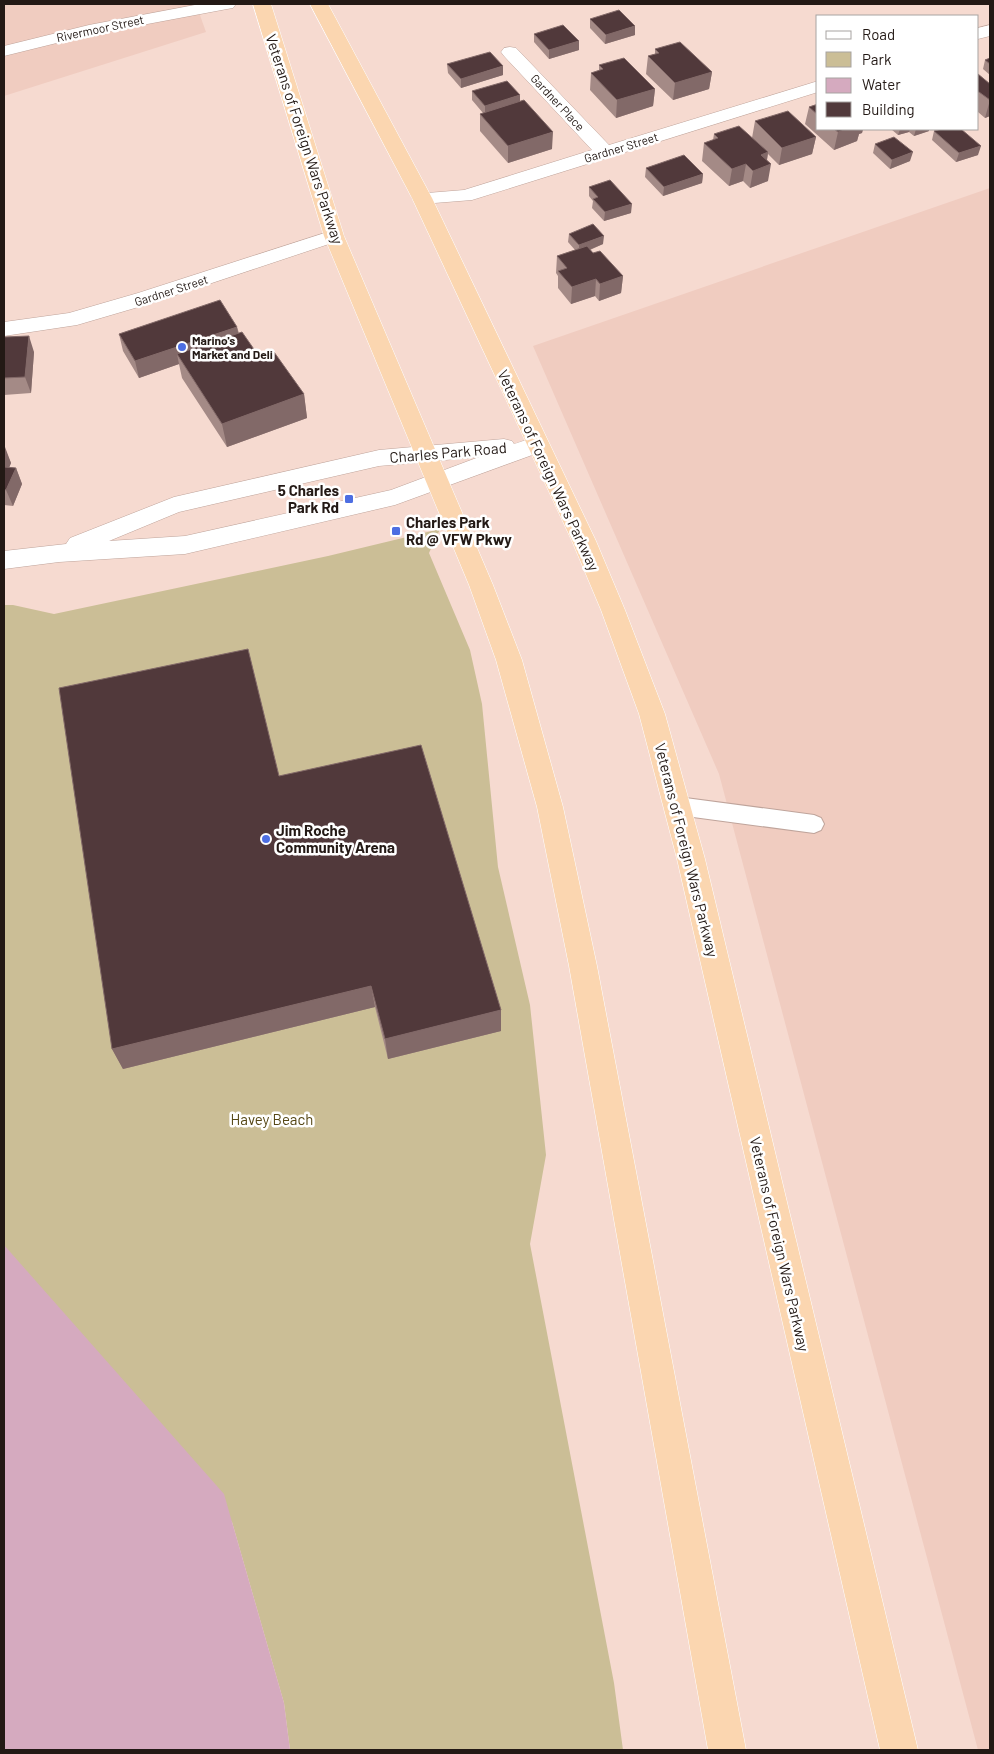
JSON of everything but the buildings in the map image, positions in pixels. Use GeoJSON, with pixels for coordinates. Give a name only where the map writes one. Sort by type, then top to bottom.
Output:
{"type":"FeatureCollection","features":[{"type":"Feature","properties":{"kind":"highway","name":"Veterans of Foreign Wars Parkway"},"geometry":{"type":"LineString","coordinates":[[262,4],[334,236],[438,481],[500,634],[527,721],[550,807],[583,966],[727,1750]]}},
{"type":"Feature","properties":{"kind":"highway","name":"Veterans of Foreign Wars Parkway"},"geometry":{"type":"LineString","coordinates":[[319,4],[422,198],[584,541],[652,714],[678,806],[899,1750]]}},
{"type":"Feature","properties":{"kind":"street","name":"Rivermoor Street"},"geometry":{"type":"LineString","coordinates":[[4,51],[89,30],[227,4]]}},
{"type":"Feature","properties":{"kind":"street","name":"Gardner Place"},"geometry":{"type":"LineString","coordinates":[[510,52],[605,152]]}},
{"type":"Feature","properties":{"kind":"street","name":"Gardner Street"},"geometry":{"type":"LineString","coordinates":[[422,198],[464,196],[816,87]]}},
{"type":"Feature","properties":{"kind":"street","name":"Gardner Street"},"geometry":{"type":"LineString","coordinates":[[4,329],[70,320],[174,289],[334,236]]}},
{"type":"Feature","properties":{"kind":"street","name":"Charles Park Road"},"geometry":{"type":"LineString","coordinates":[[59,553],[174,504],[379,458],[538,444]]}},
{"type":"Feature","properties":{"kind":"street","name":"Charles Park Road"},"geometry":{"type":"LineString","coordinates":[[4,560],[59,553],[185,545],[395,497],[538,444]]}},
{"type":"Feature","properties":{"kind":"lane"},"geometry":{"type":"LineString","coordinates":[[678,806],[814,824]]}},
{"type":"Feature","properties":{"kind":"shaded area"},"geometry":{"type":"Polygon","coordinates":[[[4,4],[196,4],[206,32],[4,96],[4,4]]]}},
{"type":"Feature","properties":{"kind":"shaded area"},"geometry":{"type":"Polygon","coordinates":[[[990,188],[990,1750],[978,1750],[719,774],[533,346],[990,188]]]}},
{"type":"Feature","properties":{"kind":"green space","name":"Havey Beach"},"geometry":{"type":"Polygon","coordinates":[[[440,529],[429,553],[470,650],[482,704],[498,867],[530,1005],[546,1155],[530,1244],[614,1683],[623,1750],[290,1750],[284,1703],[232,1522],[4,1247],[4,605],[13,605],[54,614],[328,556],[440,529]]]}},
{"type":"Feature","properties":{"kind":"water"},"geometry":{"type":"Polygon","coordinates":[[[4,1245],[224,1494],[284,1703],[290,1750],[4,1750],[4,1245]]]}},
{"type":"Feature","properties":{"kind":"place","name":"Marino's Market and Deli"},"geometry":{"type":"Point","coordinates":[182,347]}},
{"type":"Feature","properties":{"kind":"place","name":"5 Charles Park Rd"},"geometry":{"type":"Point","coordinates":[349,499]}},
{"type":"Feature","properties":{"kind":"place","name":"Charles Park Rd @ VFW Pkwy"},"geometry":{"type":"Point","coordinates":[396,531]}},
{"type":"Feature","properties":{"kind":"place","name":"Jim Roche Community Arena"},"geometry":{"type":"Point","coordinates":[266,839]}}]}
